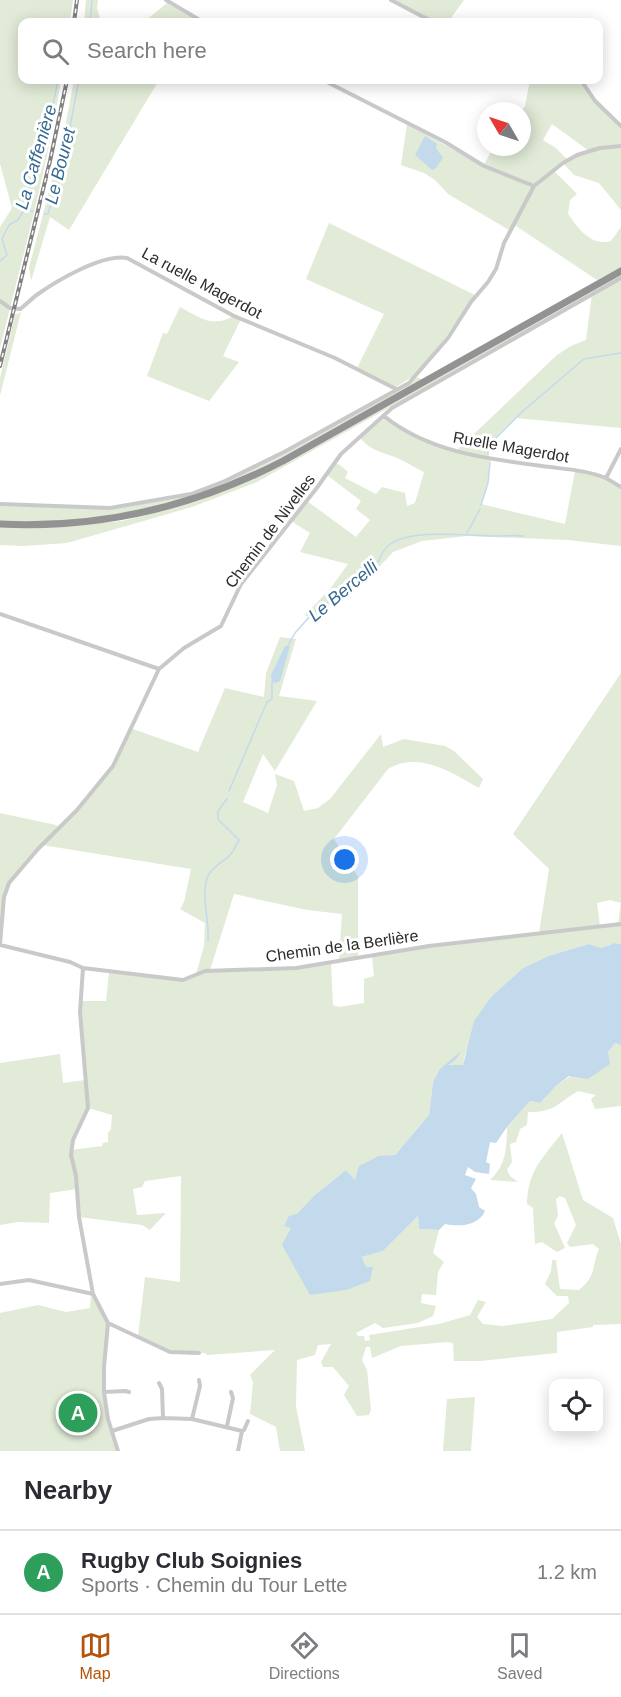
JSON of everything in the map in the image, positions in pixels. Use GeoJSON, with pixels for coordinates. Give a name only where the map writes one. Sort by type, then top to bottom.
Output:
{"type":"FeatureCollection","features":[{"type":"Feature","properties":{"kind":"highway"},"geometry":{"type":"LineString","coordinates":[[0,525],[63,524],[119,518],[167,508],[239,483],[283,461],[621,271]]}},
{"type":"Feature","properties":{"kind":"street"},"geometry":{"type":"LineString","coordinates":[[166,0],[196,18]]}},
{"type":"Feature","properties":{"kind":"street"},"geometry":{"type":"LineString","coordinates":[[391,0],[425,18]]}},
{"type":"Feature","properties":{"kind":"street"},"geometry":{"type":"LineString","coordinates":[[331,84],[445,142],[484,166],[534,186]]}},
{"type":"Feature","properties":{"kind":"street"},"geometry":{"type":"LineString","coordinates":[[584,84],[596,101],[621,126]]}},
{"type":"Feature","properties":{"kind":"street"},"geometry":{"type":"LineString","coordinates":[[0,504],[110,508],[180,497],[241,474],[414,380],[448,338],[471,302],[489,282],[496,269],[504,243],[534,186],[577,155],[600,148],[621,146]]}},
{"type":"Feature","properties":{"kind":"street","name":"La ruelle Magerdot"},"geometry":{"type":"LineString","coordinates":[[0,301],[10,308],[20,309],[40,292],[83,269],[117,257],[128,258],[234,316],[335,358],[396,389]]}},
{"type":"Feature","properties":{"kind":"street","name":"Chemin de Nivelles"},"geometry":{"type":"LineString","coordinates":[[0,945],[3,897],[9,883],[31,856],[77,810],[113,766],[159,669],[184,648],[221,626],[245,579],[316,489],[337,458],[392,408],[621,278]]}},
{"type":"Feature","properties":{"kind":"street","name":"Ruelle Magerdot"},"geometry":{"type":"LineString","coordinates":[[384,416],[417,435],[452,450],[606,478],[621,487]]}},
{"type":"Feature","properties":{"kind":"street"},"geometry":{"type":"LineString","coordinates":[[606,478],[621,449]]}},
{"type":"Feature","properties":{"kind":"street"},"geometry":{"type":"LineString","coordinates":[[0,614],[159,669]]}},
{"type":"Feature","properties":{"kind":"street","name":"Chemin de la Berlière"},"geometry":{"type":"LineString","coordinates":[[0,945],[70,962],[83,968],[183,980],[205,971],[296,968],[429,946],[621,924]]}},
{"type":"Feature","properties":{"kind":"street"},"geometry":{"type":"LineString","coordinates":[[83,968],[80,1012],[88,1108],[73,1140],[71,1155],[93,1294],[108,1323],[104,1392],[106,1412],[118,1451]]}},
{"type":"Feature","properties":{"kind":"street"},"geometry":{"type":"LineString","coordinates":[[0,1284],[29,1280],[93,1294]]}},
{"type":"Feature","properties":{"kind":"street"},"geometry":{"type":"LineString","coordinates":[[108,1323],[170,1352],[199,1353]]}},
{"type":"Feature","properties":{"kind":"street"},"geometry":{"type":"LineString","coordinates":[[192,1419],[200,1386],[199,1380]]}},
{"type":"Feature","properties":{"kind":"street"},"geometry":{"type":"LineString","coordinates":[[159,1383],[162,1389],[163,1418]]}},
{"type":"Feature","properties":{"kind":"street"},"geometry":{"type":"LineString","coordinates":[[104,1392],[129,1392]]}},
{"type":"Feature","properties":{"kind":"street"},"geometry":{"type":"LineString","coordinates":[[226,1426],[233,1398],[231,1392]]}},
{"type":"Feature","properties":{"kind":"street"},"geometry":{"type":"LineString","coordinates":[[112,1431],[149,1419],[163,1418],[192,1419],[242,1431]]}},
{"type":"Feature","properties":{"kind":"street"},"geometry":{"type":"LineString","coordinates":[[238,1451],[242,1431],[248,1420]]}},
{"type":"Feature","properties":{"kind":"green space"},"geometry":{"type":"Polygon","coordinates":[[[0,0],[73,0],[71,18],[18,18],[18,84],[60,84],[41,181],[0,348],[0,227],[12,208],[0,164],[0,0]]]}},
{"type":"Feature","properties":{"kind":"green space"},"geometry":{"type":"Polygon","coordinates":[[[86,0],[98,0],[97,8],[100,18],[84,18],[86,0]]]}},
{"type":"Feature","properties":{"kind":"green space"},"geometry":{"type":"Polygon","coordinates":[[[393,0],[464,0],[451,18],[427,18],[393,0]]]}},
{"type":"Feature","properties":{"kind":"green space"},"geometry":{"type":"Polygon","coordinates":[[[167,3],[192,18],[149,18],[167,3]]]}},
{"type":"Feature","properties":{"kind":"green space"},"geometry":{"type":"Polygon","coordinates":[[[73,84],[157,84],[69,230],[50,217],[31,281],[29,268],[63,138],[73,84]]]}},
{"type":"Feature","properties":{"kind":"green space"},"geometry":{"type":"Polygon","coordinates":[[[529,84],[585,84],[621,124],[621,210],[599,183],[574,175],[563,163],[553,170],[577,194],[570,200],[568,214],[586,235],[597,241],[611,241],[621,227],[621,268],[597,280],[513,224],[509,230],[448,194],[435,180],[424,173],[401,165],[407,124],[483,166],[489,156],[531,156],[531,102],[526,102],[529,84]],[[552,124],[543,140],[556,148],[568,160],[589,151],[552,124]]]}},
{"type":"Feature","properties":{"kind":"green space"},"geometry":{"type":"Polygon","coordinates":[[[329,223],[475,295],[446,337],[415,375],[393,389],[356,370],[384,314],[306,279],[329,223]]]}},
{"type":"Feature","properties":{"kind":"green space"},"geometry":{"type":"Polygon","coordinates":[[[621,273],[621,277],[257,482],[192,507],[67,543],[0,545],[0,527],[45,528],[122,521],[186,505],[253,479],[621,273]]]}},
{"type":"Feature","properties":{"kind":"green space"},"geometry":{"type":"Polygon","coordinates":[[[621,278],[621,428],[516,418],[498,435],[488,451],[487,457],[491,458],[488,483],[481,504],[565,524],[575,471],[602,477],[621,487],[621,546],[568,540],[467,536],[422,541],[393,552],[379,567],[359,581],[350,595],[337,598],[312,619],[305,615],[330,589],[348,564],[300,552],[310,533],[291,521],[307,501],[356,537],[370,520],[356,509],[361,501],[327,475],[334,463],[348,472],[345,478],[376,494],[382,487],[405,493],[407,506],[415,503],[424,472],[398,458],[373,449],[360,438],[384,416],[417,435],[456,451],[557,355],[586,340],[592,294],[621,278]]]}},
{"type":"Feature","properties":{"kind":"green space"},"geometry":{"type":"Polygon","coordinates":[[[180,307],[206,320],[226,320],[234,316],[241,319],[223,356],[239,362],[209,401],[147,376],[163,333],[167,334],[180,307]]]}},
{"type":"Feature","properties":{"kind":"green space"},"geometry":{"type":"Polygon","coordinates":[[[21,312],[0,396],[0,378],[15,315],[21,312]]]}},
{"type":"Feature","properties":{"kind":"green space"},"geometry":{"type":"Polygon","coordinates":[[[418,377],[422,380],[282,460],[184,500],[98,518],[44,522],[0,521],[0,506],[112,509],[180,498],[222,484],[410,384],[418,377]]]}},
{"type":"Feature","properties":{"kind":"green space"},"geometry":{"type":"Polygon","coordinates":[[[280,637],[296,639],[279,696],[317,701],[275,771],[263,754],[243,802],[268,813],[277,785],[275,774],[294,781],[304,811],[318,808],[330,799],[381,734],[383,747],[404,739],[445,746],[454,751],[483,779],[479,788],[435,766],[412,762],[400,764],[388,769],[334,839],[358,877],[358,958],[339,960],[342,914],[307,910],[234,894],[210,970],[296,968],[331,961],[333,1005],[339,1007],[364,1003],[364,979],[374,976],[372,956],[429,946],[539,933],[549,869],[513,834],[621,673],[621,903],[621,944],[615,943],[601,948],[589,944],[548,956],[523,968],[492,996],[465,1054],[463,1065],[449,1066],[460,1052],[433,1082],[429,1115],[395,1155],[379,1157],[356,1181],[346,1170],[308,1202],[291,1227],[366,1267],[362,1257],[383,1251],[418,1216],[419,1229],[439,1230],[433,1253],[444,1262],[438,1272],[436,1295],[422,1294],[421,1303],[436,1306],[433,1316],[418,1323],[383,1328],[375,1323],[356,1333],[358,1336],[364,1336],[365,1341],[370,1340],[369,1335],[439,1324],[470,1315],[478,1300],[486,1302],[477,1317],[483,1324],[502,1326],[552,1319],[569,1303],[568,1296],[557,1296],[545,1284],[551,1271],[552,1260],[556,1260],[560,1289],[579,1290],[589,1280],[599,1249],[593,1244],[570,1247],[567,1243],[576,1225],[565,1198],[560,1196],[556,1199],[558,1216],[554,1223],[565,1248],[557,1252],[542,1242],[535,1244],[533,1208],[527,1204],[530,1182],[537,1165],[562,1133],[583,1200],[613,1218],[621,1244],[621,1324],[593,1325],[593,1327],[557,1332],[557,1353],[480,1361],[454,1361],[453,1343],[448,1342],[401,1346],[372,1358],[370,1347],[366,1347],[362,1360],[367,1370],[371,1410],[369,1415],[357,1416],[344,1395],[349,1386],[333,1367],[323,1367],[321,1362],[331,1344],[318,1345],[315,1355],[297,1360],[296,1407],[305,1451],[280,1451],[276,1427],[250,1414],[253,1382],[250,1375],[275,1350],[207,1355],[205,1353],[175,1353],[138,1336],[145,1277],[180,1282],[181,1176],[145,1181],[142,1187],[133,1189],[137,1215],[166,1213],[150,1230],[142,1225],[79,1217],[77,1189],[50,1193],[49,1223],[18,1222],[0,1225],[0,1063],[60,1054],[63,1083],[85,1080],[80,1001],[106,1001],[109,973],[183,980],[196,974],[204,946],[205,923],[180,909],[184,902],[191,869],[42,845],[6,888],[0,944],[0,813],[56,825],[59,828],[113,766],[130,728],[198,752],[225,688],[264,697],[266,673],[280,637]],[[610,900],[597,903],[600,926],[618,924],[621,903],[610,900]],[[88,1108],[71,1150],[102,1146],[103,1143],[108,1142],[112,1115],[88,1108]]]}},
{"type":"Feature","properties":{"kind":"green space"},"geometry":{"type":"Polygon","coordinates":[[[615,1043],[621,1045],[621,1106],[595,1109],[591,1099],[596,1095],[578,1091],[550,1109],[528,1112],[527,1125],[520,1129],[516,1142],[510,1144],[512,1162],[507,1170],[510,1176],[518,1182],[490,1180],[502,1162],[506,1149],[507,1127],[530,1101],[540,1103],[557,1085],[608,1052],[615,1043]]]}},
{"type":"Feature","properties":{"kind":"green space"},"geometry":{"type":"Polygon","coordinates":[[[91,1294],[108,1323],[104,1367],[105,1403],[118,1451],[0,1451],[0,1313],[38,1305],[66,1312],[90,1308],[91,1294]]]}},
{"type":"Feature","properties":{"kind":"green space"},"geometry":{"type":"Polygon","coordinates":[[[475,1397],[471,1451],[443,1451],[447,1399],[475,1397]]]}},
{"type":"Feature","properties":{"kind":"water"},"geometry":{"type":"Polygon","coordinates":[[[425,136],[437,144],[436,148],[443,158],[432,170],[415,155],[425,136]]]}},
{"type":"Feature","properties":{"kind":"water"},"geometry":{"type":"Polygon","coordinates":[[[285,646],[290,646],[280,681],[272,682],[271,675],[285,646]]]}},
{"type":"Feature","properties":{"kind":"water"},"geometry":{"type":"Polygon","coordinates":[[[615,943],[621,944],[621,1045],[615,1043],[608,1052],[610,1064],[588,1079],[569,1076],[540,1103],[530,1101],[496,1143],[490,1142],[486,1162],[490,1164],[489,1174],[475,1172],[468,1167],[465,1175],[476,1179],[471,1188],[476,1194],[479,1207],[485,1211],[482,1216],[468,1224],[445,1224],[439,1230],[419,1229],[418,1216],[383,1251],[362,1257],[366,1267],[373,1267],[370,1281],[346,1290],[310,1295],[282,1245],[291,1228],[284,1226],[289,1216],[297,1214],[315,1195],[346,1170],[355,1180],[359,1166],[379,1156],[395,1155],[429,1115],[433,1082],[440,1069],[461,1051],[449,1065],[463,1065],[474,1021],[492,996],[523,968],[548,956],[589,944],[601,948],[615,943]]]}},
{"type":"Feature","properties":{"kind":"waterway","name":"Le Bouret"},"geometry":{"type":"LineString","coordinates":[[90,18],[92,0]]}},
{"type":"Feature","properties":{"kind":"waterway","name":"La Caffenière"},"geometry":{"type":"LineString","coordinates":[[0,261],[7,255],[2,239],[9,225],[18,220],[24,210],[49,124],[57,84]]}},
{"type":"Feature","properties":{"kind":"waterway","name":"Le Bouret"},"geometry":{"type":"LineString","coordinates":[[44,214],[48,214],[68,137],[78,84]]}},
{"type":"Feature","properties":{"kind":"waterway","name":"Le Bouret"},"geometry":{"type":"LineString","coordinates":[[25,210],[33,211]]}},
{"type":"Feature","properties":{"kind":"waterway"},"geometry":{"type":"LineString","coordinates":[[488,455],[488,448],[495,439],[523,411],[584,359],[621,353]]}},
{"type":"Feature","properties":{"kind":"waterway"},"geometry":{"type":"LineString","coordinates":[[481,505],[488,483],[490,463]]}},
{"type":"Feature","properties":{"kind":"waterway"},"geometry":{"type":"LineString","coordinates":[[467,533],[480,509]]}},
{"type":"Feature","properties":{"kind":"waterway","name":"Le Bercelli"},"geometry":{"type":"LineString","coordinates":[[287,647],[295,633],[311,615],[351,585],[365,570],[379,561],[389,545],[399,540],[411,536],[440,534],[524,536]]}},
{"type":"Feature","properties":{"kind":"waterway","name":"Le Bercelli"},"geometry":{"type":"LineString","coordinates":[[229,791],[267,702],[272,699],[272,682]]}},
{"type":"Feature","properties":{"kind":"waterway"},"geometry":{"type":"LineString","coordinates":[[208,941],[205,899],[208,876],[231,854],[239,840],[218,819],[218,811],[227,799]]}},
{"type":"Feature","properties":{"kind":"railway"},"geometry":{"type":"LineString","coordinates":[[75,18],[77,0]]}},
{"type":"Feature","properties":{"kind":"railway"},"geometry":{"type":"LineString","coordinates":[[0,366],[50,161],[66,84]]}},
{"type":"Feature","properties":{"kind":"place","name":"Rugby Club Soignies"},"geometry":{"type":"Point","coordinates":[78,1413]}}]}
